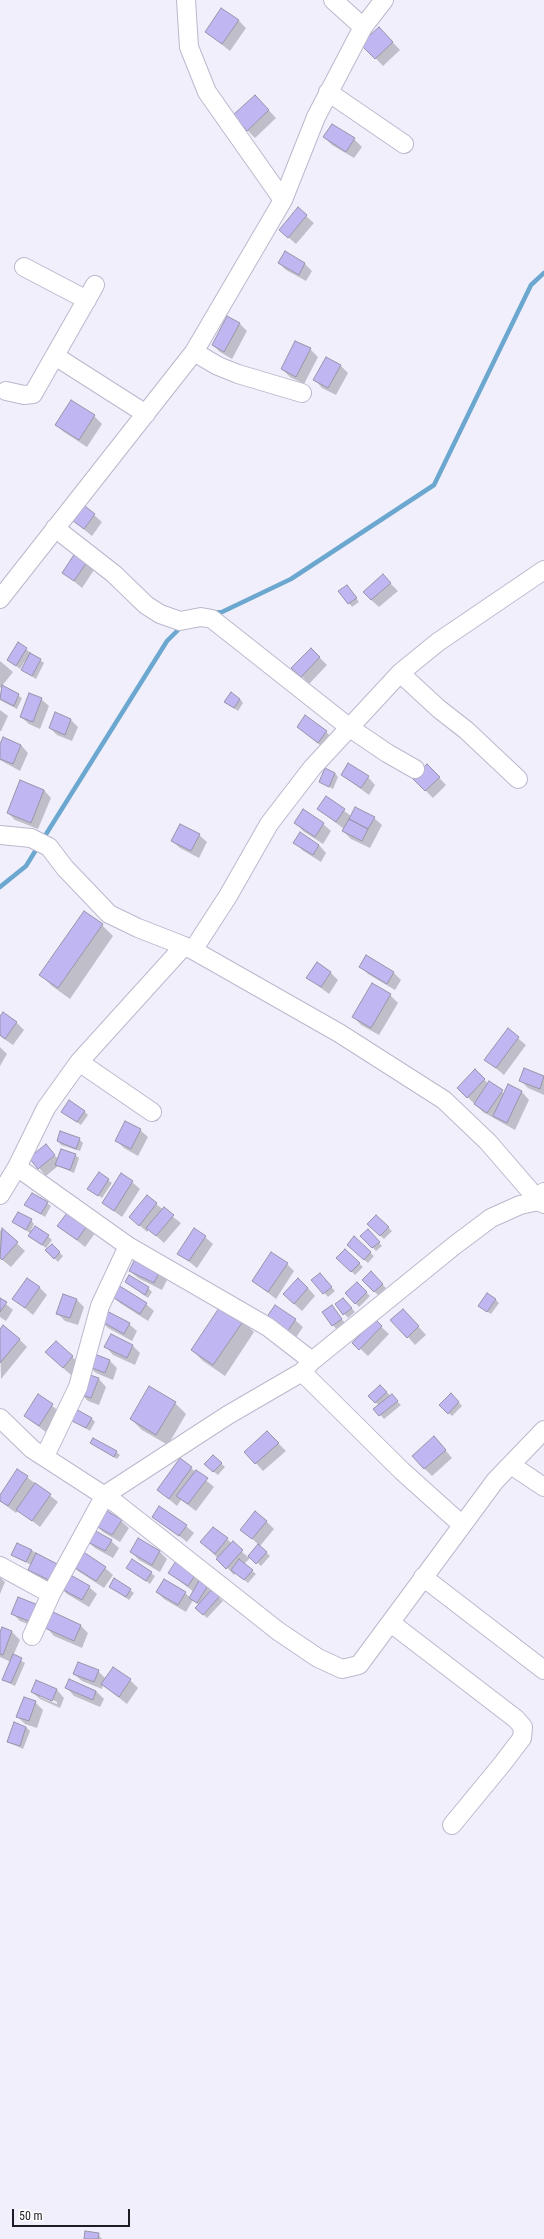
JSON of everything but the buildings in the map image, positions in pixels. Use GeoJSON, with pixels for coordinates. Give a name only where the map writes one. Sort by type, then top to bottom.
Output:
{"type":"FeatureCollection","features":[{"type":"Feature","properties":{"kind":"street"},"geometry":{"type":"LineString","coordinates":[[186,0],[189,48],[207,92],[283,200]]}},
{"type":"Feature","properties":{"kind":"street"},"geometry":{"type":"LineString","coordinates":[[333,0],[363,27]]}},
{"type":"Feature","properties":{"kind":"street"},"geometry":{"type":"LineString","coordinates":[[0,599],[54,528],[194,352],[283,200],[316,117],[328,92],[363,27],[384,0]]}},
{"type":"Feature","properties":{"kind":"street"},"geometry":{"type":"LineString","coordinates":[[328,92],[404,144]]}},
{"type":"Feature","properties":{"kind":"street"},"geometry":{"type":"LineString","coordinates":[[6,391],[24,395],[33,394],[91,293],[24,268]]}},
{"type":"Feature","properties":{"kind":"street"},"geometry":{"type":"LineString","coordinates":[[194,352],[218,366],[238,374],[302,393]]}},
{"type":"Feature","properties":{"kind":"street"},"geometry":{"type":"LineString","coordinates":[[55,356],[146,414]]}},
{"type":"Feature","properties":{"kind":"street"},"geometry":{"type":"LineString","coordinates":[[54,528],[114,574],[146,605],[160,614],[180,621],[201,617],[212,619],[350,728],[387,753],[416,769]]}},
{"type":"Feature","properties":{"kind":"street"},"geometry":{"type":"LineString","coordinates":[[0,1195],[17,1167],[46,1108],[79,1062],[188,948],[228,896],[269,824],[312,768],[400,673],[438,642],[544,570]]}},
{"type":"Feature","properties":{"kind":"street"},"geometry":{"type":"LineString","coordinates":[[400,673],[439,709],[466,730],[518,780]]}},
{"type":"Feature","properties":{"kind":"street"},"geometry":{"type":"LineString","coordinates":[[0,835],[31,838],[49,847],[65,868],[109,914],[138,928],[188,948],[339,1033],[444,1100],[488,1142],[542,1199],[520,1205],[491,1218],[307,1366],[228,1415],[105,1495],[50,1594],[32,1636]]}},
{"type":"Feature","properties":{"kind":"street"},"geometry":{"type":"LineString","coordinates":[[79,1062],[152,1112]]}},
{"type":"Feature","properties":{"kind":"street"},"geometry":{"type":"LineString","coordinates":[[17,1167],[128,1246],[268,1327],[307,1366],[402,1471],[461,1524]]}},
{"type":"Feature","properties":{"kind":"street"},"geometry":{"type":"LineString","coordinates":[[45,1456],[78,1387],[100,1306],[128,1246]]}},
{"type":"Feature","properties":{"kind":"street"},"geometry":{"type":"LineString","coordinates":[[0,1418],[19,1438],[105,1495],[234,1598],[297,1645],[331,1666],[342,1669],[360,1665],[461,1524],[496,1481],[544,1430]]}},
{"type":"Feature","properties":{"kind":"street"},"geometry":{"type":"LineString","coordinates":[[511,1465],[544,1487]]}},
{"type":"Feature","properties":{"kind":"street"},"geometry":{"type":"LineString","coordinates":[[0,1566],[50,1594]]}},
{"type":"Feature","properties":{"kind":"street"},"geometry":{"type":"LineString","coordinates":[[424,1577],[544,1670]]}},
{"type":"Feature","properties":{"kind":"street"},"geometry":{"type":"LineString","coordinates":[[391,1623],[516,1719],[523,1727],[522,1738],[452,1824]]}},
{"type":"Feature","properties":{"kind":"waterway"},"geometry":{"type":"LineString","coordinates":[[212,613],[222,612],[291,579],[434,485],[531,285],[544,273]]}},
{"type":"Feature","properties":{"kind":"waterway"},"geometry":{"type":"LineString","coordinates":[[43,839],[167,641],[182,626]]}},
{"type":"Feature","properties":{"kind":"waterway"},"geometry":{"type":"LineString","coordinates":[[0,887],[26,866],[39,845]]}}]}
